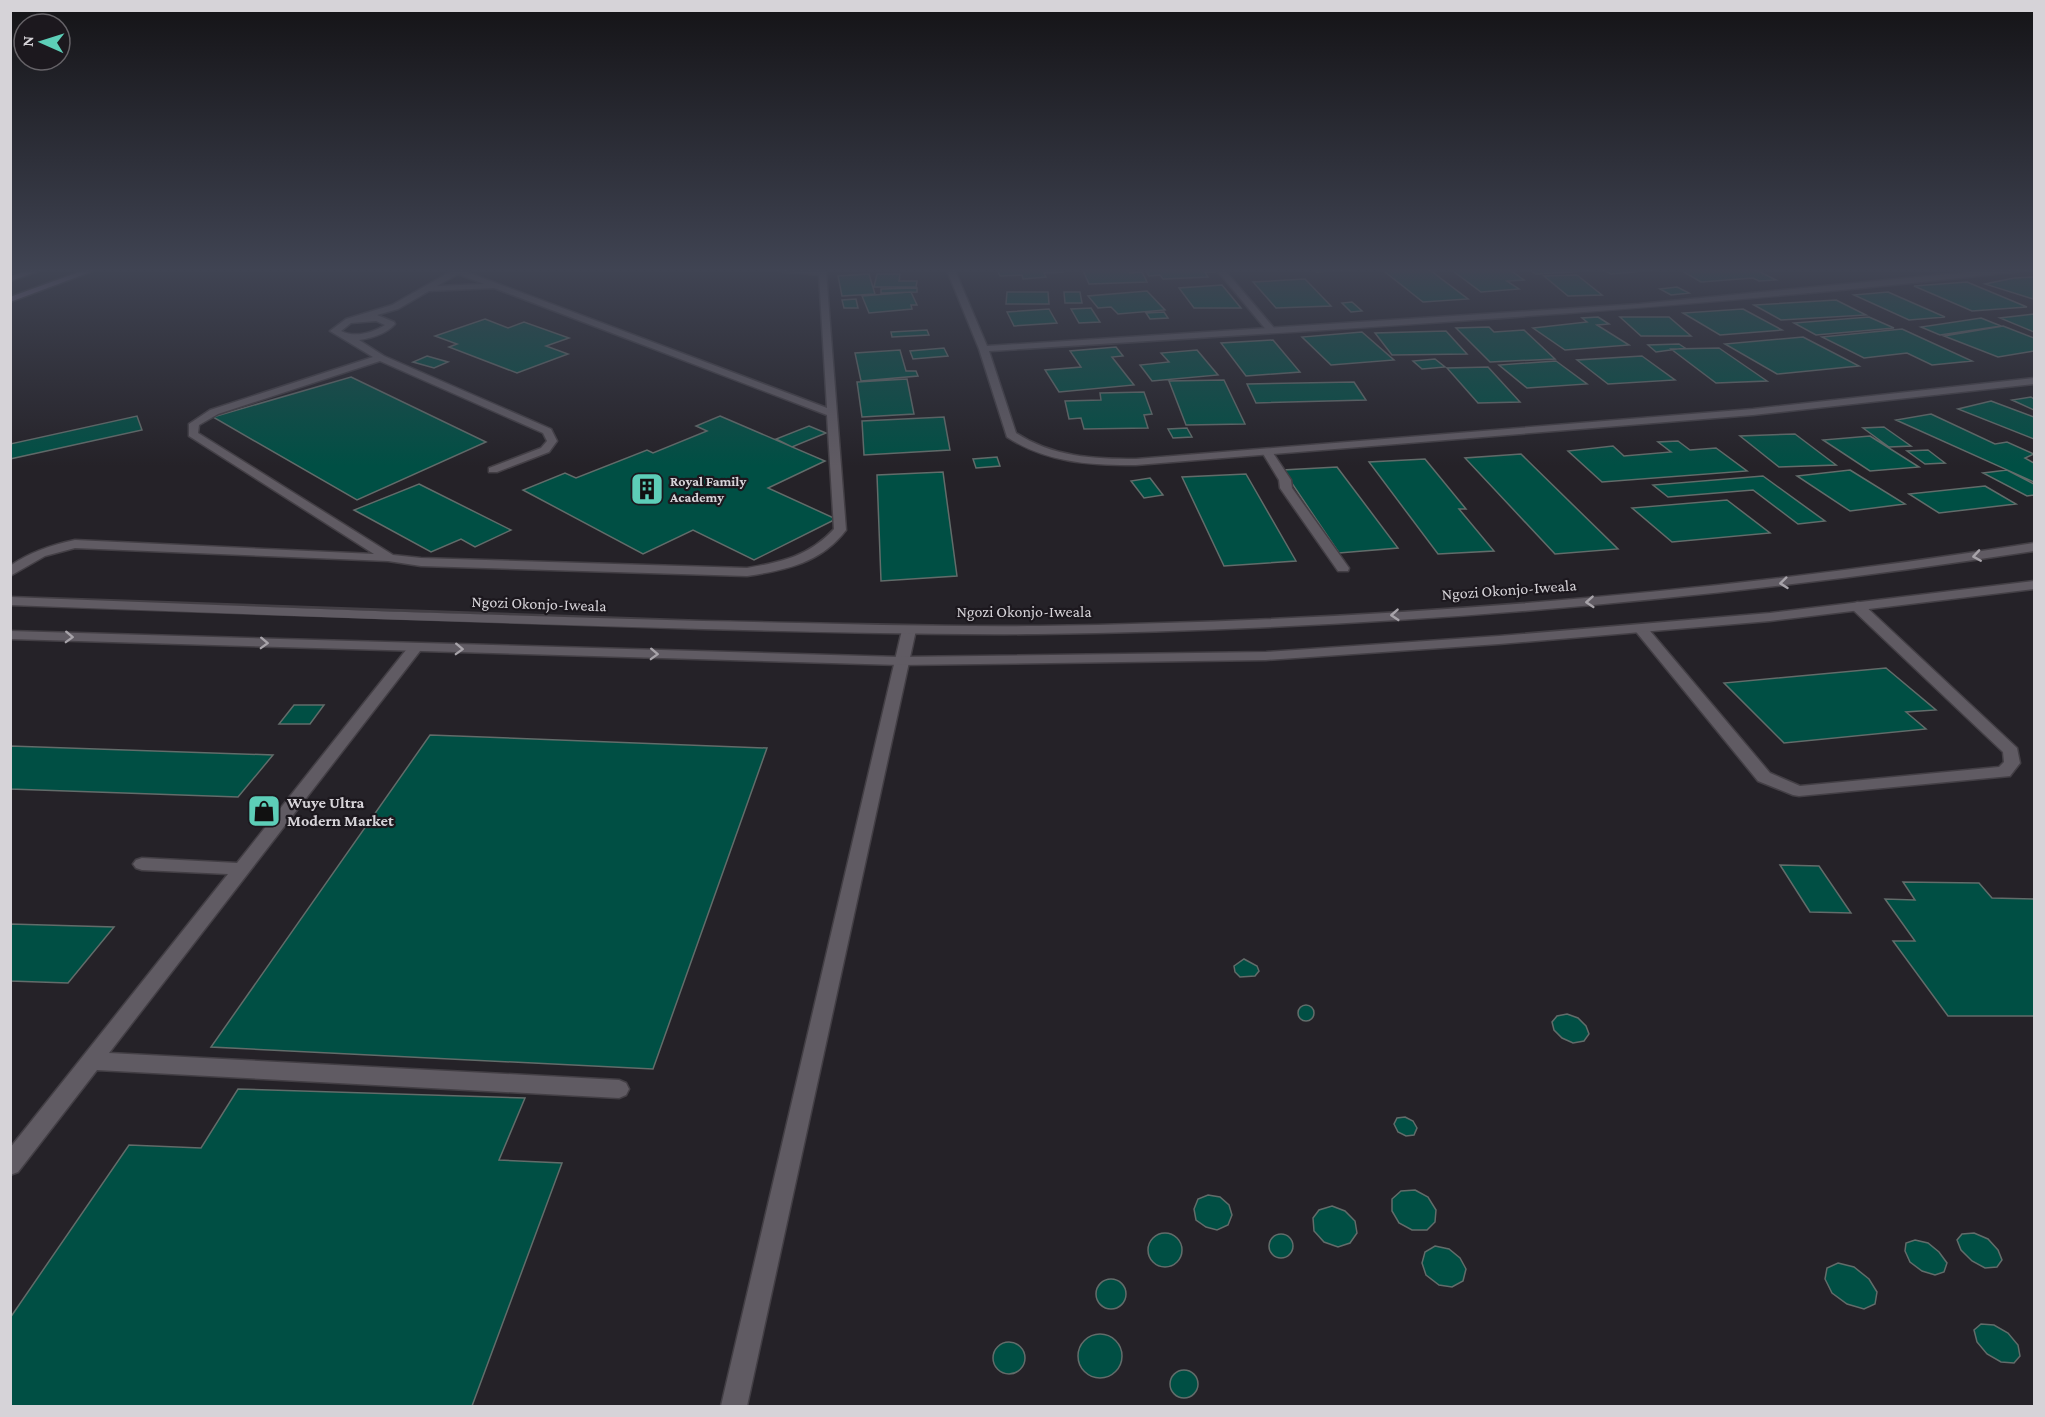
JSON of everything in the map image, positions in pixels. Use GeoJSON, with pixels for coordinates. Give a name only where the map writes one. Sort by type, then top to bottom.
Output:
{"type":"FeatureCollection","features":[{"type":"Feature","properties":{"kind":"street"},"geometry":{"type":"LineString","coordinates":[[339,334],[381,358],[547,431],[552,441],[545,450],[494,470]]}},
{"type":"Feature","properties":{"kind":"street"},"geometry":{"type":"LineString","coordinates":[[348,337],[363,334]]}},
{"type":"Feature","properties":{"kind":"street"},"geometry":{"type":"LineString","coordinates":[[363,346],[379,334]]}},
{"type":"Feature","properties":{"kind":"street"},"geometry":{"type":"LineString","coordinates":[[625,334],[831,413]]}},
{"type":"Feature","properties":{"kind":"street"},"geometry":{"type":"LineString","coordinates":[[10,572],[48,548],[75,544],[390,558],[421,562],[747,572],[790,564],[823,550],[840,530],[826,334]]}},
{"type":"Feature","properties":{"kind":"street"},"geometry":{"type":"LineString","coordinates":[[978,334],[1011,435],[1040,452],[1071,459],[1136,462],[1753,412],[2034,381]]}},
{"type":"Feature","properties":{"kind":"street"},"geometry":{"type":"LineString","coordinates":[[984,349],[1209,334]]}},
{"type":"Feature","properties":{"kind":"street"},"geometry":{"type":"LineString","coordinates":[[381,358],[214,412],[194,424],[193,434],[390,558]]}},
{"type":"Feature","properties":{"kind":"street"},"geometry":{"type":"LineString","coordinates":[[1268,452],[1286,480],[1286,488],[1343,568]]}},
{"type":"Feature","properties":{"kind":"street","name":"Ngozi Okonjo-Iweala"},"geometry":{"type":"LineString","coordinates":[[10,601],[518,621],[909,630],[1079,629],[1304,621],[1601,601],[1820,579],[2034,547]]}},
{"type":"Feature","properties":{"kind":"street"},"geometry":{"type":"LineString","coordinates":[[10,635],[900,661],[1266,656],[1640,628],[2034,585]]}},
{"type":"Feature","properties":{"kind":"street"},"geometry":{"type":"LineString","coordinates":[[1640,628],[1764,777],[1782,785],[1799,791],[2004,772],[2013,763],[2011,752],[1857,606]]}},
{"type":"Feature","properties":{"kind":"street"},"geometry":{"type":"LineString","coordinates":[[734,1407],[900,661],[909,630]]}},
{"type":"Feature","properties":{"kind":"street"},"geometry":{"type":"LineString","coordinates":[[10,1165],[415,648]]}},
{"type":"Feature","properties":{"kind":"street"},"geometry":{"type":"LineString","coordinates":[[142,864],[243,869]]}},
{"type":"Feature","properties":{"kind":"street"},"geometry":{"type":"LineString","coordinates":[[93,1061],[619,1089]]}},
{"type":"Feature","properties":{"kind":"building"},"geometry":{"type":"Polygon","coordinates":[[[558,334],[569,338],[546,346],[568,354],[517,373],[449,347],[457,344],[435,336],[558,334]]]}},
{"type":"Feature","properties":{"kind":"building"},"geometry":{"type":"Polygon","coordinates":[[[891,334],[929,335],[892,337],[891,334]]]}},
{"type":"Feature","properties":{"kind":"building"},"geometry":{"type":"Polygon","coordinates":[[[1364,334],[1394,360],[1331,365],[1302,337],[1364,334]]]}},
{"type":"Feature","properties":{"kind":"building"},"geometry":{"type":"Polygon","coordinates":[[[1376,334],[1449,334],[1467,354],[1392,355],[1376,334]]]}},
{"type":"Feature","properties":{"kind":"building"},"geometry":{"type":"Polygon","coordinates":[[[1462,334],[1528,334],[1555,359],[1490,362],[1462,334]]]}},
{"type":"Feature","properties":{"kind":"building"},"geometry":{"type":"Polygon","coordinates":[[[1542,334],[1612,334],[1629,345],[1565,350],[1542,334]]]}},
{"type":"Feature","properties":{"kind":"building"},"geometry":{"type":"Polygon","coordinates":[[[1639,334],[1691,336],[1641,336],[1639,334]]]}},
{"type":"Feature","properties":{"kind":"building"},"geometry":{"type":"Polygon","coordinates":[[[1851,334],[1913,334],[1972,361],[1932,365],[1907,353],[1864,358],[1822,337],[1851,334]]]}},
{"type":"Feature","properties":{"kind":"building"},"geometry":{"type":"Polygon","coordinates":[[[2024,334],[2034,338],[2034,351],[1998,357],[1944,336],[2024,334]]]}},
{"type":"Feature","properties":{"kind":"building"},"geometry":{"type":"Polygon","coordinates":[[[1803,337],[1859,366],[1777,374],[1725,344],[1803,337]]]}},
{"type":"Feature","properties":{"kind":"building"},"geometry":{"type":"Polygon","coordinates":[[[1273,340],[1300,372],[1246,376],[1221,343],[1273,340]]]}},
{"type":"Feature","properties":{"kind":"building"},"geometry":{"type":"Polygon","coordinates":[[[1679,344],[1685,348],[1656,352],[1648,345],[1679,344]]]}},
{"type":"Feature","properties":{"kind":"building"},"geometry":{"type":"Polygon","coordinates":[[[1116,347],[1123,356],[1112,357],[1134,385],[1059,392],[1045,370],[1081,367],[1070,351],[1116,347]]]}},
{"type":"Feature","properties":{"kind":"building"},"geometry":{"type":"Polygon","coordinates":[[[944,348],[948,356],[913,359],[910,351],[944,348]]]}},
{"type":"Feature","properties":{"kind":"building"},"geometry":{"type":"Polygon","coordinates":[[[1719,348],[1767,381],[1716,383],[1671,349],[1719,348]]]}},
{"type":"Feature","properties":{"kind":"building"},"geometry":{"type":"Polygon","coordinates":[[[900,350],[906,371],[916,371],[918,376],[861,381],[855,353],[900,350]]]}},
{"type":"Feature","properties":{"kind":"building"},"geometry":{"type":"Polygon","coordinates":[[[1197,350],[1218,375],[1152,381],[1140,365],[1169,362],[1161,353],[1197,350]]]}},
{"type":"Feature","properties":{"kind":"building"},"geometry":{"type":"Polygon","coordinates":[[[427,356],[448,362],[434,368],[413,362],[427,356]]]}},
{"type":"Feature","properties":{"kind":"building"},"geometry":{"type":"Polygon","coordinates":[[[1642,356],[1675,380],[1608,384],[1577,360],[1642,356]]]}},
{"type":"Feature","properties":{"kind":"building"},"geometry":{"type":"Polygon","coordinates":[[[1435,359],[1445,367],[1422,369],[1413,361],[1435,359]]]}},
{"type":"Feature","properties":{"kind":"building"},"geometry":{"type":"Polygon","coordinates":[[[1556,361],[1587,384],[1527,388],[1499,365],[1556,361]]]}},
{"type":"Feature","properties":{"kind":"building"},"geometry":{"type":"Polygon","coordinates":[[[1488,367],[1520,402],[1478,403],[1447,368],[1488,367]]]}},
{"type":"Feature","properties":{"kind":"building"},"geometry":{"type":"Polygon","coordinates":[[[351,377],[486,442],[357,500],[213,417],[351,377]]]}},
{"type":"Feature","properties":{"kind":"building"},"geometry":{"type":"Polygon","coordinates":[[[907,379],[914,414],[862,417],[857,382],[907,379]]]}},
{"type":"Feature","properties":{"kind":"building"},"geometry":{"type":"Polygon","coordinates":[[[1224,380],[1245,424],[1186,425],[1169,381],[1224,380]]]}},
{"type":"Feature","properties":{"kind":"building"},"geometry":{"type":"Polygon","coordinates":[[[1354,382],[1366,400],[1256,403],[1247,384],[1354,382]]]}},
{"type":"Feature","properties":{"kind":"building"},"geometry":{"type":"Polygon","coordinates":[[[1144,392],[1152,414],[1144,415],[1148,428],[1084,429],[1081,418],[1069,419],[1065,401],[1101,400],[1100,393],[1144,392]]]}},
{"type":"Feature","properties":{"kind":"building"},"geometry":{"type":"Polygon","coordinates":[[[2031,397],[2034,399],[2034,410],[2012,400],[2031,397]]]}},
{"type":"Feature","properties":{"kind":"building"},"geometry":{"type":"Polygon","coordinates":[[[1991,401],[2034,417],[2034,439],[1958,409],[1991,401]]]}},
{"type":"Feature","properties":{"kind":"building"},"geometry":{"type":"Polygon","coordinates":[[[1931,414],[1995,444],[2007,442],[2034,454],[2025,458],[2034,463],[2034,482],[1896,420],[1931,414]]]}},
{"type":"Feature","properties":{"kind":"building"},"geometry":{"type":"Polygon","coordinates":[[[137,416],[142,430],[10,459],[10,444],[137,416]]]}},
{"type":"Feature","properties":{"kind":"building","name":"Royal Family Academy"},"geometry":{"type":"Polygon","coordinates":[[[720,416],[825,461],[768,488],[836,519],[754,560],[693,530],[643,554],[523,490],[565,473],[576,478],[647,450],[653,453],[707,431],[696,426],[720,416]]]}},
{"type":"Feature","properties":{"kind":"building"},"geometry":{"type":"Polygon","coordinates":[[[944,417],[950,450],[864,455],[862,421],[944,417]]]}},
{"type":"Feature","properties":{"kind":"building"},"geometry":{"type":"Polygon","coordinates":[[[809,426],[826,433],[792,447],[776,439],[809,426]]]}},
{"type":"Feature","properties":{"kind":"building"},"geometry":{"type":"Polygon","coordinates":[[[1884,427],[1911,446],[1889,447],[1863,428],[1884,427]]]}},
{"type":"Feature","properties":{"kind":"building"},"geometry":{"type":"Polygon","coordinates":[[[1187,428],[1192,437],[1173,438],[1168,429],[1187,428]]]}},
{"type":"Feature","properties":{"kind":"building"},"geometry":{"type":"Polygon","coordinates":[[[1795,434],[1836,465],[1779,467],[1740,436],[1795,434]]]}},
{"type":"Feature","properties":{"kind":"building"},"geometry":{"type":"Polygon","coordinates":[[[1870,436],[1919,467],[1870,471],[1823,440],[1870,436]]]}},
{"type":"Feature","properties":{"kind":"building"},"geometry":{"type":"Polygon","coordinates":[[[1678,441],[1690,450],[1716,448],[1747,471],[1602,482],[1568,451],[1613,446],[1624,456],[1671,452],[1658,442],[1678,441]]]}},
{"type":"Feature","properties":{"kind":"building"},"geometry":{"type":"Polygon","coordinates":[[[1928,450],[1945,463],[1925,464],[1907,451],[1928,450]]]}},
{"type":"Feature","properties":{"kind":"building"},"geometry":{"type":"Polygon","coordinates":[[[1521,454],[1618,549],[1555,554],[1465,458],[1521,454]]]}},
{"type":"Feature","properties":{"kind":"building"},"geometry":{"type":"Polygon","coordinates":[[[997,457],[1000,466],[976,468],[973,459],[997,457]]]}},
{"type":"Feature","properties":{"kind":"building"},"geometry":{"type":"Polygon","coordinates":[[[1425,459],[1466,509],[1459,509],[1494,551],[1438,554],[1369,462],[1425,459]]]}},
{"type":"Feature","properties":{"kind":"building"},"geometry":{"type":"Polygon","coordinates":[[[1337,467],[1398,548],[1339,553],[1283,470],[1337,467]]]}},
{"type":"Feature","properties":{"kind":"building"},"geometry":{"type":"Polygon","coordinates":[[[1850,470],[1905,504],[1850,511],[1797,476],[1850,470]]]}},
{"type":"Feature","properties":{"kind":"building"},"geometry":{"type":"Polygon","coordinates":[[[2007,470],[2034,484],[2034,495],[2027,496],[1983,473],[2007,470]]]}},
{"type":"Feature","properties":{"kind":"building"},"geometry":{"type":"Polygon","coordinates":[[[943,472],[957,576],[881,581],[877,475],[943,472]]]}},
{"type":"Feature","properties":{"kind":"building"},"geometry":{"type":"Polygon","coordinates":[[[1246,474],[1296,561],[1224,566],[1182,477],[1246,474]]]}},
{"type":"Feature","properties":{"kind":"building"},"geometry":{"type":"Polygon","coordinates":[[[1763,476],[1825,521],[1798,524],[1753,490],[1668,497],[1653,485],[1763,476]]]}},
{"type":"Feature","properties":{"kind":"building"},"geometry":{"type":"Polygon","coordinates":[[[1150,478],[1163,495],[1144,498],[1131,481],[1150,478]]]}},
{"type":"Feature","properties":{"kind":"building"},"geometry":{"type":"Polygon","coordinates":[[[419,484],[511,530],[475,547],[461,539],[431,552],[354,510],[419,484]]]}},
{"type":"Feature","properties":{"kind":"building"},"geometry":{"type":"Polygon","coordinates":[[[1985,486],[2016,504],[1939,513],[1909,494],[1985,486]]]}},
{"type":"Feature","properties":{"kind":"building"},"geometry":{"type":"Polygon","coordinates":[[[1727,500],[1770,533],[1672,542],[1632,508],[1727,500]]]}},
{"type":"Feature","properties":{"kind":"building"},"geometry":{"type":"Polygon","coordinates":[[[1886,668],[1936,710],[1906,712],[1926,729],[1784,743],[1724,683],[1886,668]]]}},
{"type":"Feature","properties":{"kind":"building"},"geometry":{"type":"Polygon","coordinates":[[[294,705],[324,705],[310,724],[279,724],[294,705]]]}},
{"type":"Feature","properties":{"kind":"building"},"geometry":{"type":"Polygon","coordinates":[[[430,735],[767,748],[653,1069],[211,1047],[430,735]]]}},
{"type":"Feature","properties":{"kind":"building"},"geometry":{"type":"Polygon","coordinates":[[[10,746],[273,755],[238,797],[10,789],[10,746]]]}},
{"type":"Feature","properties":{"kind":"building"},"geometry":{"type":"Polygon","coordinates":[[[1780,865],[1819,866],[1851,913],[1810,912],[1780,865]]]}},
{"type":"Feature","properties":{"kind":"building"},"geometry":{"type":"Polygon","coordinates":[[[1903,882],[1979,883],[1992,898],[2034,899],[2034,1016],[1948,1016],[1893,941],[1915,941],[1885,899],[1915,900],[1903,882]]]}},
{"type":"Feature","properties":{"kind":"building"},"geometry":{"type":"Polygon","coordinates":[[[10,924],[114,927],[68,983],[10,981],[10,924]]]}},
{"type":"Feature","properties":{"kind":"building"},"geometry":{"type":"Polygon","coordinates":[[[1244,959],[1257,966],[1259,971],[1255,976],[1240,977],[1235,972],[1234,966],[1244,959]]]}},
{"type":"Feature","properties":{"kind":"building"},"geometry":{"type":"Polygon","coordinates":[[[1306,1005],[1312,1007],[1314,1013],[1312,1019],[1306,1021],[1300,1019],[1298,1013],[1300,1007],[1306,1005]]]}},
{"type":"Feature","properties":{"kind":"building"},"geometry":{"type":"Polygon","coordinates":[[[1567,1014],[1578,1018],[1586,1026],[1589,1034],[1584,1041],[1573,1043],[1562,1038],[1554,1030],[1552,1022],[1557,1016],[1567,1014]]]}},
{"type":"Feature","properties":{"kind":"building"},"geometry":{"type":"Polygon","coordinates":[[[238,1089],[525,1098],[499,1160],[562,1163],[472,1406],[10,1406],[10,1318],[129,1145],[201,1148],[238,1089]]]}},
{"type":"Feature","properties":{"kind":"building"},"geometry":{"type":"Polygon","coordinates":[[[1405,1117],[1413,1121],[1417,1128],[1414,1135],[1406,1136],[1398,1132],[1394,1124],[1397,1118],[1405,1117]]]}},
{"type":"Feature","properties":{"kind":"building"},"geometry":{"type":"Polygon","coordinates":[[[1415,1190],[1428,1197],[1436,1210],[1435,1222],[1427,1230],[1412,1230],[1399,1223],[1392,1211],[1392,1199],[1401,1191],[1415,1190]]]}},
{"type":"Feature","properties":{"kind":"building"},"geometry":{"type":"Polygon","coordinates":[[[1208,1195],[1220,1197],[1229,1205],[1232,1215],[1228,1225],[1217,1230],[1206,1227],[1196,1220],[1194,1209],[1198,1199],[1208,1195]]]}},
{"type":"Feature","properties":{"kind":"building"},"geometry":{"type":"Polygon","coordinates":[[[1332,1206],[1345,1211],[1355,1221],[1357,1233],[1350,1243],[1338,1247],[1324,1242],[1314,1231],[1313,1218],[1319,1210],[1332,1206]]]}},
{"type":"Feature","properties":{"kind":"building"},"geometry":{"type":"Polygon","coordinates":[[[1165,1233],[1177,1238],[1182,1250],[1177,1262],[1165,1267],[1153,1262],[1148,1250],[1153,1238],[1165,1233]]]}},
{"type":"Feature","properties":{"kind":"building"},"geometry":{"type":"Polygon","coordinates":[[[1974,1233],[1988,1239],[1998,1250],[2002,1260],[1997,1267],[1985,1268],[1972,1261],[1961,1250],[1957,1240],[1962,1234],[1974,1233]]]}},
{"type":"Feature","properties":{"kind":"building"},"geometry":{"type":"Polygon","coordinates":[[[1281,1234],[1286,1235],[1292,1241],[1292,1251],[1286,1257],[1281,1258],[1276,1257],[1270,1251],[1269,1246],[1270,1241],[1276,1235],[1281,1234]]]}},
{"type":"Feature","properties":{"kind":"building"},"geometry":{"type":"Polygon","coordinates":[[[1915,1240],[1928,1243],[1939,1252],[1947,1263],[1944,1272],[1935,1275],[1922,1271],[1910,1262],[1905,1251],[1906,1243],[1915,1240]]]}},
{"type":"Feature","properties":{"kind":"building"},"geometry":{"type":"Polygon","coordinates":[[[1435,1246],[1449,1249],[1460,1258],[1466,1269],[1463,1281],[1452,1287],[1439,1285],[1426,1275],[1422,1263],[1425,1252],[1435,1246]]]}},
{"type":"Feature","properties":{"kind":"building"},"geometry":{"type":"Polygon","coordinates":[[[1838,1263],[1854,1267],[1869,1279],[1877,1292],[1875,1304],[1864,1309],[1847,1304],[1832,1293],[1825,1279],[1827,1268],[1838,1263]]]}},
{"type":"Feature","properties":{"kind":"building"},"geometry":{"type":"Polygon","coordinates":[[[1111,1279],[1122,1283],[1126,1294],[1122,1305],[1111,1309],[1100,1305],[1096,1294],[1100,1283],[1111,1279]]]}},
{"type":"Feature","properties":{"kind":"building"},"geometry":{"type":"Polygon","coordinates":[[[1981,1324],[1994,1325],[2008,1333],[2018,1345],[2020,1356],[2014,1363],[2001,1362],[1987,1354],[1977,1342],[1974,1330],[1981,1324]]]}},
{"type":"Feature","properties":{"kind":"building"},"geometry":{"type":"Polygon","coordinates":[[[1100,1334],[1115,1341],[1122,1356],[1115,1371],[1100,1378],[1085,1371],[1078,1356],[1085,1341],[1100,1334]]]}},
{"type":"Feature","properties":{"kind":"building"},"geometry":{"type":"Polygon","coordinates":[[[1009,1342],[1020,1347],[1025,1358],[1020,1369],[1009,1374],[998,1369],[993,1358],[998,1347],[1009,1342]]]}},
{"type":"Feature","properties":{"kind":"building"},"geometry":{"type":"Polygon","coordinates":[[[1184,1370],[1194,1374],[1198,1384],[1194,1394],[1184,1398],[1174,1394],[1170,1384],[1174,1374],[1184,1370]]]}},
{"type":"Feature","properties":{"kind":"place","name":"Royal Family Academy"},"geometry":{"type":"Point","coordinates":[647,489]}},
{"type":"Feature","properties":{"kind":"place","name":"Wuye Ultra Modern Market"},"geometry":{"type":"Point","coordinates":[264,811]}}]}
